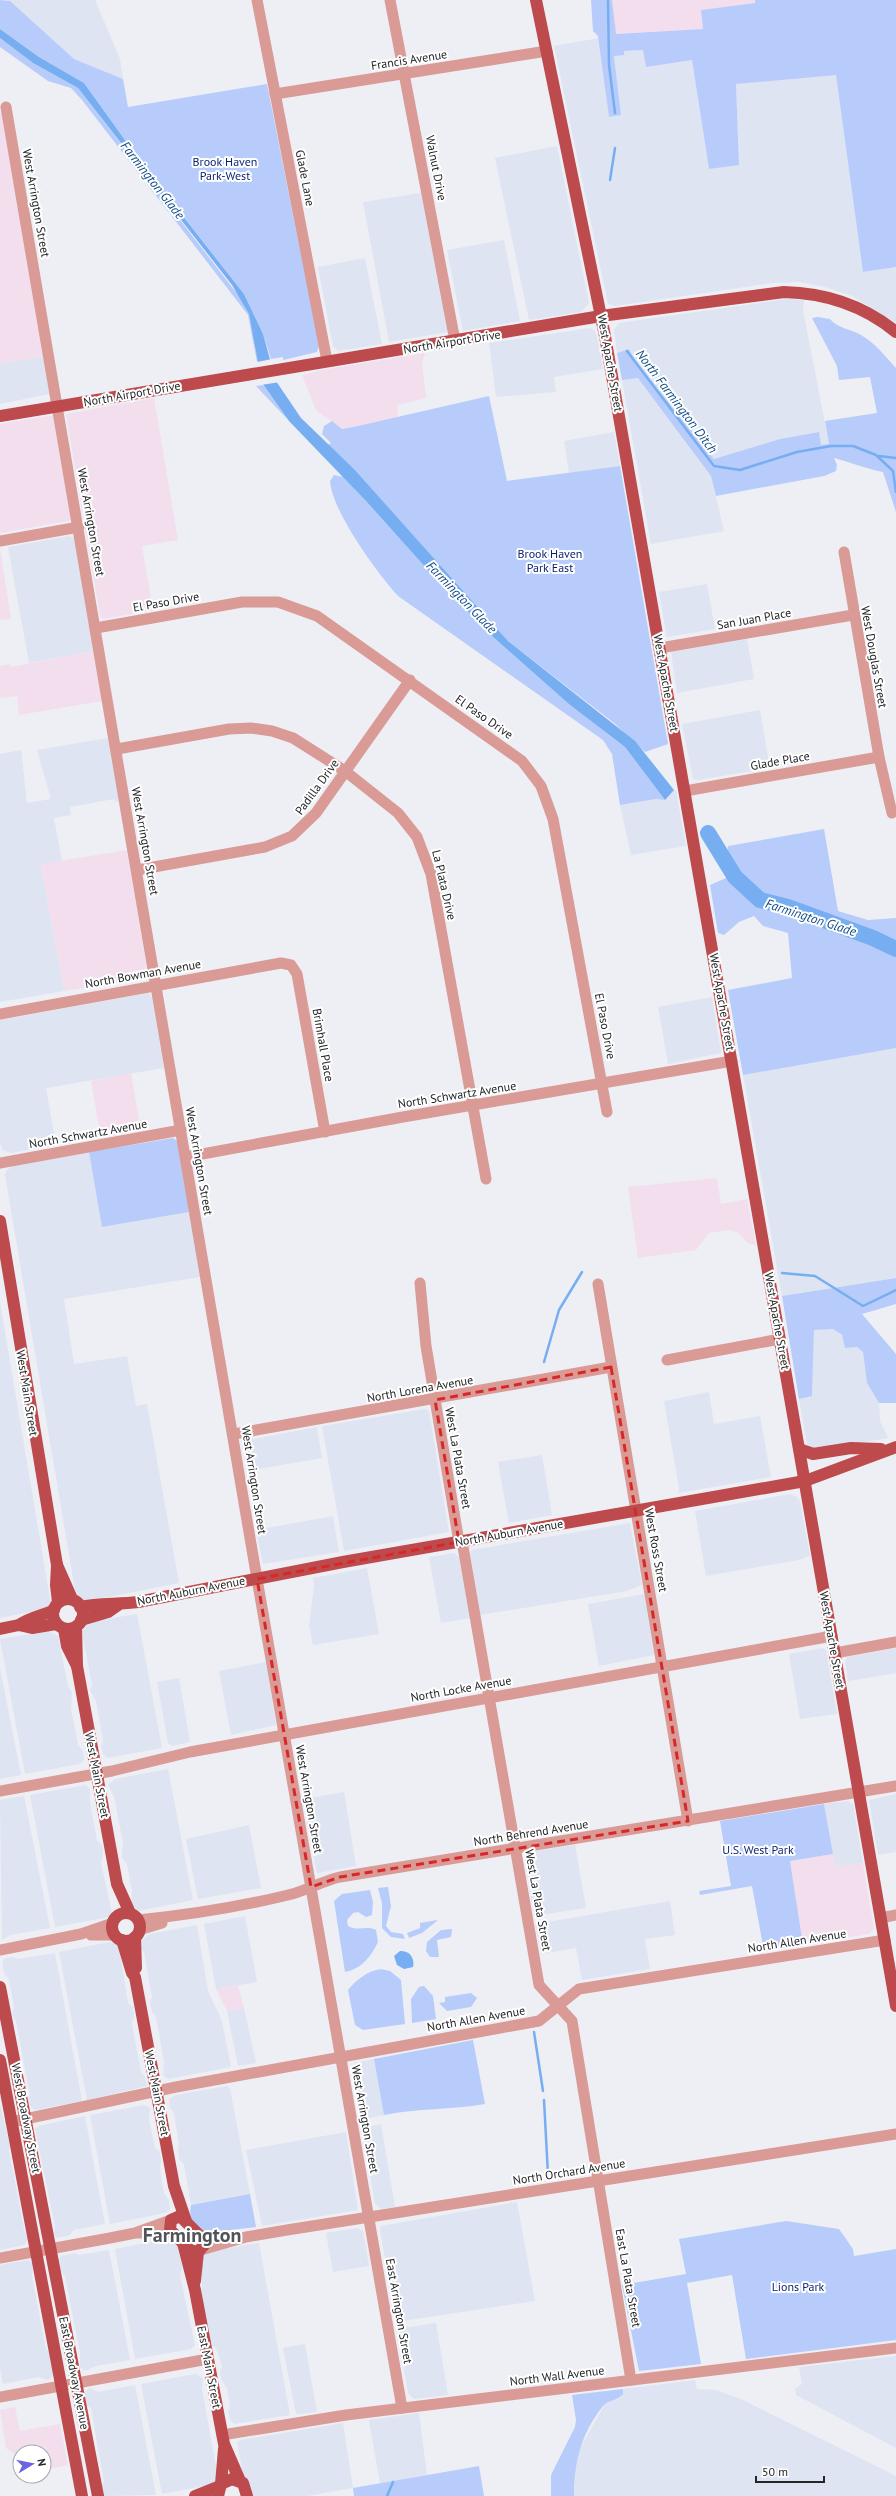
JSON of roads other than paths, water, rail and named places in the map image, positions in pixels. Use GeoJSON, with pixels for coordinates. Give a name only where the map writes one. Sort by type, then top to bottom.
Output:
{"type":"FeatureCollection","features":[{"type":"Feature","properties":{"kind":"main road","name":"West Apache Street"},"geometry":{"type":"LineString","coordinates":[[536,0],[601,316],[895,1992],[896,2006]]}},
{"type":"Feature","properties":{"kind":"main road","name":"North Airport Drive"},"geometry":{"type":"LineString","coordinates":[[0,416],[601,316],[764,294],[801,292],[840,300],[862,309],[896,332]]}},
{"type":"Feature","properties":{"kind":"main road","name":"West Main Street"},"geometry":{"type":"LineString","coordinates":[[0,1221],[58,1565],[76,1603],[79,1623],[76,1666]]}},
{"type":"Feature","properties":{"kind":"main road"},"geometry":{"type":"LineString","coordinates":[[799,1449],[813,1454],[851,1448],[890,1448]]}},
{"type":"Feature","properties":{"kind":"main road","name":"North Auburn Avenue"},"geometry":{"type":"LineString","coordinates":[[19,1625],[32,1628],[60,1627],[79,1623],[108,1612],[118,1605],[805,1481],[890,1448]]}},
{"type":"Feature","properties":{"kind":"main road","name":"West Main Street"},"geometry":{"type":"LineString","coordinates":[[58,1565],[56,1572],[56,1606],[60,1627],[76,1666],[97,1774],[117,1884],[117,1928],[132,1973],[135,1977]]}},
{"type":"Feature","properties":{"kind":"main road","name":"North Auburn Avenue"},"geometry":{"type":"LineString","coordinates":[[19,1625],[30,1618],[43,1615],[56,1606],[76,1603],[107,1602],[118,1605]]}},
{"type":"Feature","properties":{"kind":"main road"},"geometry":{"type":"LineString","coordinates":[[0,1629],[19,1625]]}},
{"type":"Feature","properties":{"kind":"main road","name":"West Main Street"},"geometry":{"type":"LineString","coordinates":[[117,1884],[135,1925],[135,1977],[174,2186],[186,2221]]}},
{"type":"Feature","properties":{"kind":"main road"},"geometry":{"type":"LineString","coordinates":[[123,1913],[135,1925],[129,1940],[117,1928],[123,1913]]}},
{"type":"Feature","properties":{"kind":"main road","name":"West Broadway Street"},"geometry":{"type":"LineString","coordinates":[[0,1987],[51,2250]]}},
{"type":"Feature","properties":{"kind":"main road","name":"West Broadway Street"},"geometry":{"type":"LineString","coordinates":[[0,2060],[35,2252]]}},
{"type":"Feature","properties":{"kind":"main road","name":"West Main Street"},"geometry":{"type":"LineString","coordinates":[[174,2186],[169,2226],[174,2233]]}},
{"type":"Feature","properties":{"kind":"main road"},"geometry":{"type":"LineString","coordinates":[[171,2219],[180,2216],[201,2236]]}},
{"type":"Feature","properties":{"kind":"main road"},"geometry":{"type":"LineString","coordinates":[[174,2233],[190,2250],[199,2251]]}},
{"type":"Feature","properties":{"kind":"main road","name":"East Main Street"},"geometry":{"type":"LineString","coordinates":[[195,2290],[199,2251],[204,2242],[201,2236]]}},
{"type":"Feature","properties":{"kind":"main road","name":"East Main Street"},"geometry":{"type":"LineString","coordinates":[[183,2243],[195,2290],[223,2440],[240,2481],[245,2487],[247,2496]]}},
{"type":"Feature","properties":{"kind":"main road","name":"East Broadway Avenue"},"geometry":{"type":"LineString","coordinates":[[51,2250],[98,2496]]}},
{"type":"Feature","properties":{"kind":"main road","name":"East Broadway Avenue"},"geometry":{"type":"LineString","coordinates":[[35,2252],[82,2496]]}},
{"type":"Feature","properties":{"kind":"main road","name":"East Main Street"},"geometry":{"type":"LineString","coordinates":[[219,2489],[223,2440]]}},
{"type":"Feature","properties":{"kind":"main road"},"geometry":{"type":"LineString","coordinates":[[195,2496],[219,2489],[232,2479],[240,2481]]}},
{"type":"Feature","properties":{"kind":"street","name":"Glade Lane"},"geometry":{"type":"LineString","coordinates":[[257,0],[327,361]]}},
{"type":"Feature","properties":{"kind":"street","name":"Walnut Drive"},"geometry":{"type":"LineString","coordinates":[[390,0],[455,341]]}},
{"type":"Feature","properties":{"kind":"street","name":"Francis Avenue"},"geometry":{"type":"LineString","coordinates":[[275,94],[547,52]]}},
{"type":"Feature","properties":{"kind":"street","name":"West Arrington Street"},"geometry":{"type":"LineString","coordinates":[[6,108],[59,406],[156,984],[234,1434],[257,1579],[342,2056],[369,2218]]}},
{"type":"Feature","properties":{"kind":"street"},"geometry":{"type":"LineString","coordinates":[[0,541],[79,527]]}},
{"type":"Feature","properties":{"kind":"street","name":"West Douglas Street"},"geometry":{"type":"LineString","coordinates":[[844,552],[853,615],[879,757],[892,813]]}},
{"type":"Feature","properties":{"kind":"street","name":"El Paso Drive"},"geometry":{"type":"LineString","coordinates":[[96,628],[242,602],[278,602],[317,616],[410,680],[522,761],[534,775],[547,797],[553,819],[607,1112]]}},
{"type":"Feature","properties":{"kind":"street","name":"San Juan Place"},"geometry":{"type":"LineString","coordinates":[[660,648],[853,615]]}},
{"type":"Feature","properties":{"kind":"street","name":"Padilla Drive"},"geometry":{"type":"LineString","coordinates":[[137,870],[265,847],[282,841],[309,822],[410,680]]}},
{"type":"Feature","properties":{"kind":"street","name":"La Plata Drive"},"geometry":{"type":"LineString","coordinates":[[117,749],[229,729],[251,728],[272,731],[293,738],[345,771],[398,813],[414,833],[423,850],[431,874],[486,1179]]}},
{"type":"Feature","properties":{"kind":"street","name":"Glade Place"},"geometry":{"type":"LineString","coordinates":[[685,791],[879,757]]}},
{"type":"Feature","properties":{"kind":"street","name":"North Bowman Avenue"},"geometry":{"type":"LineString","coordinates":[[0,1014],[156,984],[281,963],[291,964]]}},
{"type":"Feature","properties":{"kind":"street","name":"Brimhall Place"},"geometry":{"type":"LineString","coordinates":[[291,964],[297,974],[325,1132]]}},
{"type":"Feature","properties":{"kind":"street","name":"North Schwartz Avenue"},"geometry":{"type":"LineString","coordinates":[[186,1157],[732,1061]]}},
{"type":"Feature","properties":{"kind":"street","name":"North Schwartz Avenue"},"geometry":{"type":"LineString","coordinates":[[0,1162],[181,1130]]}},
{"type":"Feature","properties":{"kind":"street","name":"West La Plata Street"},"geometry":{"type":"LineString","coordinates":[[420,1283],[426,1346],[435,1400],[539,1985],[572,2021],[599,2181]]}},
{"type":"Feature","properties":{"kind":"street","name":"West Ross Street"},"geometry":{"type":"LineString","coordinates":[[598,1284],[688,1821]]}},
{"type":"Feature","properties":{"kind":"street"},"geometry":{"type":"LineString","coordinates":[[667,1360],[780,1339]]}},
{"type":"Feature","properties":{"kind":"street","name":"North Lorena Avenue"},"geometry":{"type":"LineString","coordinates":[[234,1434],[435,1400],[611,1367]]}},
{"type":"Feature","properties":{"kind":"street","name":"North Locke Avenue"},"geometry":{"type":"LineString","coordinates":[[0,1791],[97,1774],[190,1752],[284,1734],[832,1636]]}},
{"type":"Feature","properties":{"kind":"street"},"geometry":{"type":"LineString","coordinates":[[835,1653],[896,1642]]}},
{"type":"Feature","properties":{"kind":"street","name":"North Behrend Avenue"},"geometry":{"type":"LineString","coordinates":[[135,1925],[289,1895],[324,1881],[340,1877],[896,1786]]}},
{"type":"Feature","properties":{"kind":"street"},"geometry":{"type":"LineString","coordinates":[[881,1918],[896,1916]]}},
{"type":"Feature","properties":{"kind":"street"},"geometry":{"type":"LineString","coordinates":[[0,1950],[117,1928]]}},
{"type":"Feature","properties":{"kind":"street","name":"North Allen Avenue"},"geometry":{"type":"LineString","coordinates":[[11,2122],[342,2056],[539,2021],[579,1989],[885,1940]]}},
{"type":"Feature","properties":{"kind":"street","name":"North Orchard Avenue"},"geometry":{"type":"LineString","coordinates":[[199,2251],[246,2237],[896,2134]]}},
{"type":"Feature","properties":{"kind":"street","name":"East La Plata Street"},"geometry":{"type":"LineString","coordinates":[[599,2181],[631,2380]]}},
{"type":"Feature","properties":{"kind":"street","name":"East Arrington Street"},"geometry":{"type":"LineString","coordinates":[[369,2218],[402,2408]]}},
{"type":"Feature","properties":{"kind":"street"},"geometry":{"type":"LineString","coordinates":[[0,2258],[51,2250],[135,2233],[171,2219]]}},
{"type":"Feature","properties":{"kind":"street"},"geometry":{"type":"LineString","coordinates":[[135,2233],[174,2233]]}},
{"type":"Feature","properties":{"kind":"street","name":"North Orchard Avenue"},"geometry":{"type":"LineString","coordinates":[[201,2236],[246,2237]]}},
{"type":"Feature","properties":{"kind":"street","name":"North Wall Avenue"},"geometry":{"type":"LineString","coordinates":[[223,2440],[287,2424],[402,2408],[896,2348]]}},
{"type":"Feature","properties":{"kind":"street"},"geometry":{"type":"LineString","coordinates":[[0,2397],[208,2359]]}},
{"type":"Feature","properties":{"kind":"water"},"geometry":{"type":"Polygon","coordinates":[[[0,29],[39,57],[84,83],[145,168],[244,294],[263,334],[276,381],[301,418],[355,470],[508,641],[635,741],[674,790],[665,800],[625,747],[570,705],[492,636],[435,578],[366,501],[289,421],[262,383],[249,314],[232,285],[78,88],[33,63],[0,38],[0,29]]]}},
{"type":"Feature","properties":{"kind":"water"},"geometry":{"type":"Polygon","coordinates":[[[400,1951],[407,1952],[411,1956],[413,1967],[404,1969],[397,1965],[394,1956],[400,1951]]]}},
{"type":"Feature","properties":{"kind":"waterway","name":"North Farmington Ditch"},"geometry":{"type":"LineString","coordinates":[[608,1],[609,65],[615,113]]}},
{"type":"Feature","properties":{"kind":"waterway","name":"North Farmington Ditch"},"geometry":{"type":"LineString","coordinates":[[610,180],[615,148]]}},
{"type":"Feature","properties":{"kind":"waterway","name":"North Farmington Ditch"},"geometry":{"type":"LineString","coordinates":[[627,351],[714,466],[740,470],[797,452],[831,446],[853,446],[876,455],[893,471],[896,492]]}},
{"type":"Feature","properties":{"kind":"waterway"},"geometry":{"type":"LineString","coordinates":[[879,456],[896,458]]}},
{"type":"Feature","properties":{"kind":"waterway","name":"Farmington Glade"},"geometry":{"type":"LineString","coordinates":[[708,833],[735,877],[760,900],[788,907],[873,938],[896,949]]}},
{"type":"Feature","properties":{"kind":"waterway","name":"North Farmington Ditch"},"geometry":{"type":"LineString","coordinates":[[544,1362],[559,1310],[582,1272]]}},
{"type":"Feature","properties":{"kind":"waterway","name":"North Farmington Ditch"},"geometry":{"type":"LineString","coordinates":[[782,1273],[815,1276],[863,1306],[896,1290]]}},
{"type":"Feature","properties":{"kind":"waterway","name":"North Farmington Ditch"},"geometry":{"type":"LineString","coordinates":[[534,2032],[543,2091]]}},
{"type":"Feature","properties":{"kind":"waterway","name":"North Farmington Ditch"},"geometry":{"type":"LineString","coordinates":[[544,2100],[548,2175]]}},
{"type":"Feature","properties":{"kind":"waterway","name":"North Farmington Ditch"},"geometry":{"type":"LineString","coordinates":[[387,2496],[393,2482]]}},
{"type":"Feature","properties":{"kind":"district","name":"Farmington"},"geometry":{"type":"Point","coordinates":[192,2235]}},
{"type":"Feature","properties":{"kind":"park label","name":"Brook Haven Park-West"},"geometry":{"type":"Point","coordinates":[225,169]}},
{"type":"Feature","properties":{"kind":"park label","name":"Brook Haven Park East"},"geometry":{"type":"Point","coordinates":[550,561]}},
{"type":"Feature","properties":{"kind":"park label","name":"U.S. West Park"},"geometry":{"type":"Point","coordinates":[758,1850]}},
{"type":"Feature","properties":{"kind":"park label","name":"Lions Park"},"geometry":{"type":"Point","coordinates":[798,2287]}}]}
